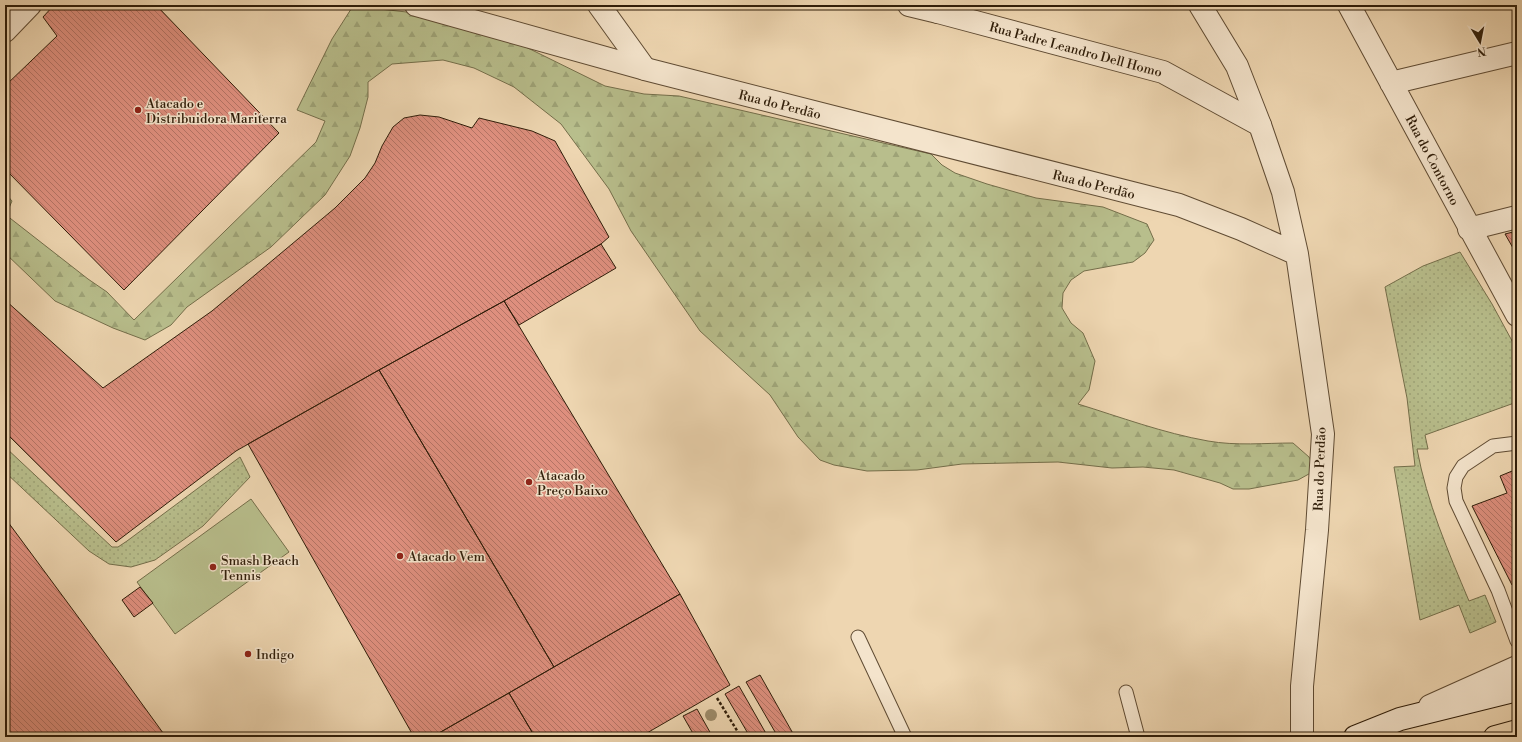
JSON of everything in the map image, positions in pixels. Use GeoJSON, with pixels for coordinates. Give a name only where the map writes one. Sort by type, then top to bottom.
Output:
{"type":"FeatureCollection","features":[{"type":"Feature","properties":{"kind":"main road"},"geometry":{"type":"LineString","coordinates":[[1495,737],[1517,731]]}},
{"type":"Feature","properties":{"kind":"street"},"geometry":{"type":"LineString","coordinates":[[5,31],[30,5]]}},
{"type":"Feature","properties":{"kind":"street","name":"Rua do Perdão"},"geometry":{"type":"LineString","coordinates":[[416,5],[645,70],[1179,205],[1241,229],[1297,254],[1323,434],[1317,530],[1302,686],[1302,737]]}},
{"type":"Feature","properties":{"kind":"street"},"geometry":{"type":"LineString","coordinates":[[599,5],[645,70]]}},
{"type":"Feature","properties":{"kind":"street","name":"Rua Padre Leandro Dell Homo"},"geometry":{"type":"LineString","coordinates":[[909,5],[937,9],[1164,72],[1260,125]]}},
{"type":"Feature","properties":{"kind":"street"},"geometry":{"type":"LineString","coordinates":[[1200,5],[1237,66],[1260,125],[1283,192],[1297,254]]}},
{"type":"Feature","properties":{"kind":"street","name":"Rua do Contorno"},"geometry":{"type":"LineString","coordinates":[[1349,5],[1469,229],[1517,315]]}},
{"type":"Feature","properties":{"kind":"street"},"geometry":{"type":"LineString","coordinates":[[1391,83],[1517,53]]}},
{"type":"Feature","properties":{"kind":"street"},"geometry":{"type":"LineString","coordinates":[[1469,229],[1517,217]]}},
{"type":"Feature","properties":{"kind":"street"},"geometry":{"type":"LineString","coordinates":[[1355,737],[1400,719],[1517,667]]}},
{"type":"Feature","properties":{"kind":"street"},"geometry":{"type":"LineString","coordinates":[[1400,719],[1517,690]]}},
{"type":"Feature","properties":{"kind":"lane"},"geometry":{"type":"LineString","coordinates":[[1517,443],[1513,442],[1493,446],[1463,466],[1456,477],[1454,488],[1456,501],[1498,590],[1517,641]]}},
{"type":"Feature","properties":{"kind":"lane"},"geometry":{"type":"LineString","coordinates":[[858,637],[905,737]]}},
{"type":"Feature","properties":{"kind":"lane"},"geometry":{"type":"LineString","coordinates":[[1126,692],[1138,737]]}},
{"type":"Feature","properties":{"kind":"path"},"geometry":{"type":"LineString","coordinates":[[717,698],[741,737]]}},
{"type":"Feature","properties":{"kind":"green space"},"geometry":{"type":"Polygon","coordinates":[[[353,6],[469,19],[605,86],[644,94],[679,96],[931,154],[942,165],[955,173],[987,184],[1036,198],[1103,207],[1147,224],[1154,240],[1145,253],[1133,262],[1084,271],[1071,280],[1063,293],[1062,308],[1071,323],[1083,333],[1095,361],[1089,390],[1078,404],[1191,438],[1219,443],[1293,443],[1309,457],[1316,470],[1298,480],[1249,489],[1233,489],[1220,483],[1174,470],[1143,467],[1112,468],[1058,462],[962,464],[917,470],[867,471],[834,465],[820,460],[798,437],[770,395],[700,331],[631,231],[609,189],[561,124],[514,87],[474,68],[443,60],[392,64],[368,82],[368,97],[360,128],[350,156],[325,195],[271,247],[187,307],[171,325],[145,340],[113,328],[55,301],[5,253],[5,193],[12,201],[6,215],[107,292],[134,320],[316,142],[325,121],[297,110],[332,39],[353,6]]]}},
{"type":"Feature","properties":{"kind":"green space"},"geometry":{"type":"Polygon","coordinates":[[[1460,252],[1492,304],[1517,350],[1517,402],[1425,435],[1428,449],[1417,449],[1432,508],[1469,601],[1485,595],[1496,622],[1470,633],[1459,605],[1420,620],[1394,467],[1415,466],[1407,398],[1385,287],[1423,266],[1460,252]]]}},
{"type":"Feature","properties":{"kind":"green space"},"geometry":{"type":"Polygon","coordinates":[[[5,447],[112,547],[118,547],[127,541],[240,457],[250,477],[203,526],[155,560],[131,567],[109,564],[89,551],[5,472],[5,447]]]}},
{"type":"Feature","properties":{"kind":"green space","name":"Smash Beach Tennis"},"geometry":{"type":"Polygon","coordinates":[[[251,499],[289,552],[175,634],[137,582],[251,499]]]}},
{"type":"Feature","properties":{"kind":"building"},"geometry":{"type":"Polygon","coordinates":[[[54,5],[156,5],[279,133],[124,290],[5,169],[5,86],[57,36],[43,17],[54,5]]]}},
{"type":"Feature","properties":{"kind":"building"},"geometry":{"type":"Polygon","coordinates":[[[420,115],[439,117],[472,128],[479,118],[532,131],[555,141],[609,237],[601,244],[504,301],[236,451],[116,542],[5,432],[5,300],[103,388],[212,311],[335,208],[365,178],[375,163],[382,146],[393,127],[404,118],[420,115]]]}},
{"type":"Feature","properties":{"kind":"building"},"geometry":{"type":"Polygon","coordinates":[[[1517,231],[1517,255],[1505,234],[1517,231]]]}},
{"type":"Feature","properties":{"kind":"building"},"geometry":{"type":"Polygon","coordinates":[[[601,244],[616,268],[519,325],[504,301],[601,244]]]}},
{"type":"Feature","properties":{"kind":"building","name":"Atacado Preço Baixo"},"geometry":{"type":"Polygon","coordinates":[[[504,301],[680,594],[554,667],[379,370],[504,301]]]}},
{"type":"Feature","properties":{"kind":"building","name":"Atacado Vem"},"geometry":{"type":"Polygon","coordinates":[[[379,370],[554,667],[432,737],[414,737],[248,444],[379,370]]]}},
{"type":"Feature","properties":{"kind":"building"},"geometry":{"type":"Polygon","coordinates":[[[1517,469],[1517,583],[1512,585],[1472,506],[1507,493],[1500,476],[1517,469]]]}},
{"type":"Feature","properties":{"kind":"building"},"geometry":{"type":"Polygon","coordinates":[[[5,518],[121,675],[166,737],[5,737],[5,518]]]}},
{"type":"Feature","properties":{"kind":"building"},"geometry":{"type":"Polygon","coordinates":[[[140,587],[153,603],[134,617],[122,600],[140,587]]]}},
{"type":"Feature","properties":{"kind":"building"},"geometry":{"type":"Polygon","coordinates":[[[680,594],[730,685],[640,737],[535,737],[509,693],[680,594]]]}},
{"type":"Feature","properties":{"kind":"building"},"geometry":{"type":"Polygon","coordinates":[[[760,675],[795,737],[778,737],[746,682],[760,675]]]}},
{"type":"Feature","properties":{"kind":"building"},"geometry":{"type":"Polygon","coordinates":[[[739,686],[768,737],[750,737],[725,694],[739,686]]]}},
{"type":"Feature","properties":{"kind":"building"},"geometry":{"type":"Polygon","coordinates":[[[509,693],[535,737],[432,737],[509,693]]]}},
{"type":"Feature","properties":{"kind":"building"},"geometry":{"type":"Polygon","coordinates":[[[697,709],[711,734],[705,737],[695,737],[683,716],[697,709]]]}},
{"type":"Feature","properties":{"kind":"building"},"geometry":{"type":"Polygon","coordinates":[[[659,733],[661,737],[651,737],[659,733]]]}},
{"type":"Feature","properties":{"kind":"place","name":"Atacado e Distribuidora Mariterra"},"geometry":{"type":"Point","coordinates":[138,110]}},
{"type":"Feature","properties":{"kind":"place","name":"Atacado Preço Baixo"},"geometry":{"type":"Point","coordinates":[529,482]}},
{"type":"Feature","properties":{"kind":"place","name":"Atacado Vem"},"geometry":{"type":"Point","coordinates":[400,556]}},
{"type":"Feature","properties":{"kind":"place","name":"Smash Beach Tennis"},"geometry":{"type":"Point","coordinates":[213,567]}},
{"type":"Feature","properties":{"kind":"place","name":"Indigo"},"geometry":{"type":"Point","coordinates":[248,654]}}]}
